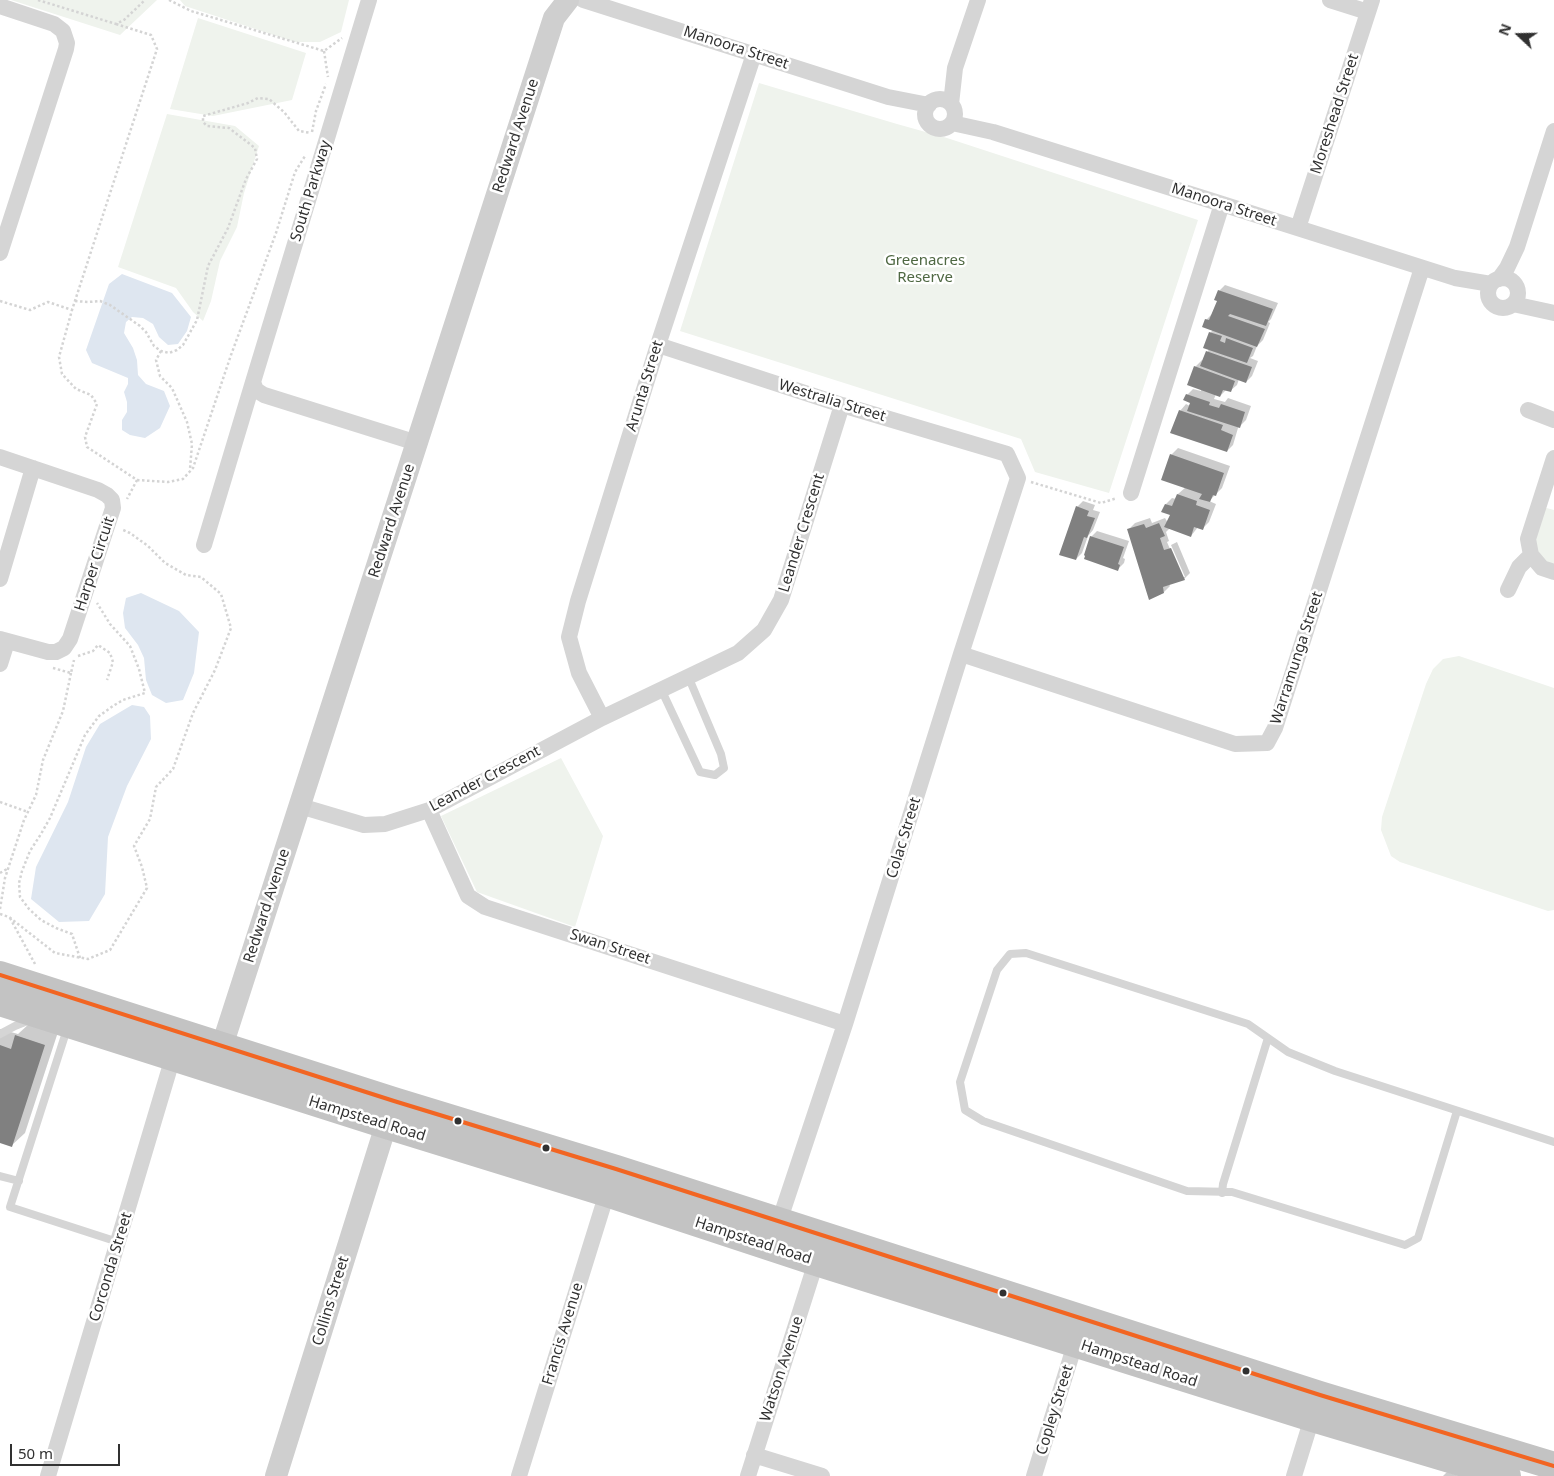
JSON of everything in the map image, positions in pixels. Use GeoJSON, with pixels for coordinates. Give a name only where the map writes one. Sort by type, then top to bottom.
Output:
{"type":"FeatureCollection","features":[{"type":"Feature","properties":{"kind":"highway","name":"Hampstead Road"},"geometry":{"type":"LineString","coordinates":[[0,975],[177,1045],[390,1113],[775,1234],[824,1236],[1083,1318],[1316,1407]]}},
{"type":"Feature","properties":{"kind":"highway","name":"Hampstead Road"},"geometry":{"type":"LineString","coordinates":[[0,1002],[56,1020],[177,1045]]}},
{"type":"Feature","properties":{"kind":"highway","name":"Hampstead Road"},"geometry":{"type":"LineString","coordinates":[[775,1234],[816,1262],[1075,1344],[1316,1407],[1514,1466],[1554,1466]]}},
{"type":"Feature","properties":{"kind":"highway"},"geometry":{"type":"LineString","coordinates":[[816,1262],[824,1236]]}},
{"type":"Feature","properties":{"kind":"highway"},"geometry":{"type":"LineString","coordinates":[[1075,1344],[1083,1318]]}},
{"type":"Feature","properties":{"kind":"street","name":"South Parkway"},"geometry":{"type":"LineString","coordinates":[[204,545],[369,0]]}},
{"type":"Feature","properties":{"kind":"street","name":"Redward Avenue"},"geometry":{"type":"LineString","coordinates":[[218,1058],[554,18],[568,0]]}},
{"type":"Feature","properties":{"kind":"street","name":"Manoora Street"},"geometry":{"type":"LineString","coordinates":[[583,0],[888,97],[942,109],[993,132],[1454,278],[1493,287]]}},
{"type":"Feature","properties":{"kind":"street"},"geometry":{"type":"LineString","coordinates":[[942,109],[978,0]]}},
{"type":"Feature","properties":{"kind":"street"},"geometry":{"type":"LineString","coordinates":[[1330,0],[1370,6]]}},
{"type":"Feature","properties":{"kind":"street"},"geometry":{"type":"LineString","coordinates":[[0,6],[54,24],[62,31],[67,43],[0,253]]}},
{"type":"Feature","properties":{"kind":"street","name":"Moreshead Street"},"geometry":{"type":"LineString","coordinates":[[1298,228],[1370,6]]}},
{"type":"Feature","properties":{"kind":"street","name":"Arunta Street"},"geometry":{"type":"LineString","coordinates":[[602,718],[579,673],[569,637],[578,601],[658,346],[754,54]]}},
{"type":"Feature","properties":{"kind":"street"},"geometry":{"type":"LineString","coordinates":[[1517,247],[1514,270],[1515,294],[1506,308],[1499,308],[1492,304],[1493,287],[1508,268],[1517,247],[1554,131]]}},
{"type":"Feature","properties":{"kind":"street"},"geometry":{"type":"LineString","coordinates":[[1130,493],[1222,204]]}},
{"type":"Feature","properties":{"kind":"street","name":"Warramunga Street"},"geometry":{"type":"LineString","coordinates":[[961,654],[1235,744],[1267,743],[1275,728],[1422,268]]}},
{"type":"Feature","properties":{"kind":"street"},"geometry":{"type":"LineString","coordinates":[[1493,287],[1509,280],[1515,294],[1554,313]]}},
{"type":"Feature","properties":{"kind":"street","name":"Westralia Street"},"geometry":{"type":"LineString","coordinates":[[658,346],[842,405],[1007,454],[1018,478]]}},
{"type":"Feature","properties":{"kind":"street"},"geometry":{"type":"LineString","coordinates":[[253,382],[256,390],[264,395],[417,443]]}},
{"type":"Feature","properties":{"kind":"street","name":"Leander Crescent"},"geometry":{"type":"LineString","coordinates":[[300,806],[364,825],[385,824],[429,810],[602,718],[738,653],[764,630],[781,600],[842,405]]}},
{"type":"Feature","properties":{"kind":"street"},"geometry":{"type":"LineString","coordinates":[[1528,410],[1554,420]]}},
{"type":"Feature","properties":{"kind":"street","name":"Harper Circuit"},"geometry":{"type":"LineString","coordinates":[[0,457],[98,490],[112,500],[113,508],[70,639],[64,648],[56,652],[48,652],[4,640]]}},
{"type":"Feature","properties":{"kind":"street"},"geometry":{"type":"LineString","coordinates":[[1554,458],[1528,539],[1531,556],[1542,568],[1554,572]]}},
{"type":"Feature","properties":{"kind":"street"},"geometry":{"type":"LineString","coordinates":[[0,579],[5,544],[34,468]]}},
{"type":"Feature","properties":{"kind":"street","name":"Colac Street"},"geometry":{"type":"LineString","coordinates":[[775,1234],[845,1024],[1018,478]]}},
{"type":"Feature","properties":{"kind":"street"},"geometry":{"type":"LineString","coordinates":[[1508,590],[1519,567],[1531,556]]}},
{"type":"Feature","properties":{"kind":"street"},"geometry":{"type":"LineString","coordinates":[[0,664],[4,640]]}},
{"type":"Feature","properties":{"kind":"street","name":"Swan Street"},"geometry":{"type":"LineString","coordinates":[[429,810],[468,896],[485,907],[845,1024]]}},
{"type":"Feature","properties":{"kind":"street","name":"Corconda Street"},"geometry":{"type":"LineString","coordinates":[[48,1476],[177,1045]]}},
{"type":"Feature","properties":{"kind":"street","name":"Collins Street"},"geometry":{"type":"LineString","coordinates":[[276,1476],[390,1113]]}},
{"type":"Feature","properties":{"kind":"street","name":"Francis Avenue"},"geometry":{"type":"LineString","coordinates":[[519,1476],[611,1181]]}},
{"type":"Feature","properties":{"kind":"street","name":"Watson Avenue"},"geometry":{"type":"LineString","coordinates":[[748,1476],[816,1262]]}},
{"type":"Feature","properties":{"kind":"street","name":"Copley Street"},"geometry":{"type":"LineString","coordinates":[[1034,1476],[1075,1344]]}},
{"type":"Feature","properties":{"kind":"street"},"geometry":{"type":"LineString","coordinates":[[1294,1476],[1316,1407]]}},
{"type":"Feature","properties":{"kind":"street"},"geometry":{"type":"LineString","coordinates":[[754,1455],[822,1476]]}},
{"type":"Feature","properties":{"kind":"street"},"geometry":{"type":"LineString","coordinates":[[1514,1466],[1554,1457]]}},
{"type":"Feature","properties":{"kind":"lane"},"geometry":{"type":"LineString","coordinates":[[661,689],[700,772],[714,775],[724,768],[721,754],[688,676]]}},
{"type":"Feature","properties":{"kind":"lane"},"geometry":{"type":"LineString","coordinates":[[1457,1112],[1418,1238],[1405,1245],[1232,1192],[1187,1191],[983,1121],[965,1110],[960,1082],[998,970],[1010,954],[1026,953],[1248,1024],[1288,1052],[1335,1071],[1554,1142]]}},
{"type":"Feature","properties":{"kind":"lane"},"geometry":{"type":"LineString","coordinates":[[0,1034],[15,1026],[56,1020],[18,1181],[10,1207],[118,1242]]}},
{"type":"Feature","properties":{"kind":"lane"},"geometry":{"type":"LineString","coordinates":[[1222,1193],[1223,1184],[1268,1038]]}},
{"type":"Feature","properties":{"kind":"lane"},"geometry":{"type":"LineString","coordinates":[[0,1176],[18,1181]]}},
{"type":"Feature","properties":{"kind":"path"},"geometry":{"type":"LineString","coordinates":[[38,0],[151,35],[156,49],[72,310],[59,357],[62,374],[76,389],[92,395],[97,404],[85,437],[87,447],[137,480],[168,482],[184,479],[193,468],[276,233],[295,172],[307,152]]}},
{"type":"Feature","properties":{"kind":"path"},"geometry":{"type":"LineString","coordinates":[[116,24],[124,20],[145,0]]}},
{"type":"Feature","properties":{"kind":"path"},"geometry":{"type":"LineString","coordinates":[[169,0],[191,11],[324,51]]}},
{"type":"Feature","properties":{"kind":"path"},"geometry":{"type":"LineString","coordinates":[[324,51],[346,34],[357,38]]}},
{"type":"Feature","properties":{"kind":"path"},"geometry":{"type":"LineString","coordinates":[[75,301],[88,302],[100,300],[110,305],[140,326],[154,346],[161,351],[169,353],[183,345],[196,320],[208,266],[228,228],[240,192],[257,159],[255,148],[229,128],[207,126],[203,122],[203,116],[248,103],[258,98],[269,99],[284,112],[299,131],[311,134],[316,111],[329,76],[324,51]]}},
{"type":"Feature","properties":{"kind":"path"},"geometry":{"type":"LineString","coordinates":[[0,302],[30,310],[48,302],[72,310]]}},
{"type":"Feature","properties":{"kind":"path"},"geometry":{"type":"LineString","coordinates":[[161,351],[156,360],[160,376],[172,388],[187,422],[192,444],[190,471]]}},
{"type":"Feature","properties":{"kind":"path"},"geometry":{"type":"LineString","coordinates":[[1018,478],[1101,503],[1130,493]]}},
{"type":"Feature","properties":{"kind":"path"},"geometry":{"type":"LineString","coordinates":[[124,504],[137,480]]}},
{"type":"Feature","properties":{"kind":"path"},"geometry":{"type":"LineString","coordinates":[[0,914],[9,917],[56,953],[88,959],[110,950],[147,888],[134,846],[150,819],[156,787],[173,769],[192,713],[215,670],[231,628],[221,594],[201,577],[186,575],[165,563],[148,546],[130,533],[115,527]]}},
{"type":"Feature","properties":{"kind":"path"},"geometry":{"type":"LineString","coordinates":[[80,958],[72,934],[41,920],[29,909],[20,897],[19,883],[30,851],[50,818],[85,735],[99,716],[113,706],[123,700],[145,693],[139,669],[130,646],[110,624],[97,602]]}},
{"type":"Feature","properties":{"kind":"path"},"geometry":{"type":"LineString","coordinates":[[74,658],[92,651],[98,645],[101,646],[110,653],[113,662],[107,680]]}},
{"type":"Feature","properties":{"kind":"path"},"geometry":{"type":"LineString","coordinates":[[0,909],[8,868],[24,820],[36,795],[43,760],[64,711],[76,650]]}},
{"type":"Feature","properties":{"kind":"path"},"geometry":{"type":"LineString","coordinates":[[47,667],[71,673]]}},
{"type":"Feature","properties":{"kind":"path"},"geometry":{"type":"LineString","coordinates":[[0,802],[28,812]]}},
{"type":"Feature","properties":{"kind":"path"},"geometry":{"type":"LineString","coordinates":[[0,873],[8,868]]}},
{"type":"Feature","properties":{"kind":"path"},"geometry":{"type":"LineString","coordinates":[[9,917],[36,965]]}},
{"type":"Feature","properties":{"kind":"green space"},"geometry":{"type":"Polygon","coordinates":[[[11,0],[157,0],[120,35],[11,0]]]}},
{"type":"Feature","properties":{"kind":"green space"},"geometry":{"type":"Polygon","coordinates":[[[180,0],[349,0],[341,32],[320,42],[295,42],[185,6],[180,0]]]}},
{"type":"Feature","properties":{"kind":"green space"},"geometry":{"type":"Polygon","coordinates":[[[198,18],[306,53],[292,100],[213,116],[170,109],[198,18]]]}},
{"type":"Feature","properties":{"kind":"green space","name":"Greenacres Reserve"},"geometry":{"type":"Polygon","coordinates":[[[759,83],[947,138],[1198,220],[1109,493],[1035,472],[1021,439],[680,331],[759,83]]]}},
{"type":"Feature","properties":{"kind":"green space"},"geometry":{"type":"Polygon","coordinates":[[[167,114],[235,126],[259,146],[244,193],[237,227],[220,261],[211,301],[203,321],[193,312],[176,288],[118,267],[167,114]]]}},
{"type":"Feature","properties":{"kind":"green space"},"geometry":{"type":"Polygon","coordinates":[[[1539,506],[1554,510],[1554,572],[1531,556],[1539,506]]]}},
{"type":"Feature","properties":{"kind":"green space"},"geometry":{"type":"Polygon","coordinates":[[[1459,656],[1554,688],[1554,910],[1548,911],[1400,862],[1391,856],[1381,830],[1382,817],[1426,684],[1433,669],[1443,659],[1459,656]]]}},
{"type":"Feature","properties":{"kind":"green space"},"geometry":{"type":"Polygon","coordinates":[[[561,758],[603,836],[575,927],[477,892],[441,816],[561,758]]]}},
{"type":"Feature","properties":{"kind":"shaded area"},"geometry":{"type":"Polygon","coordinates":[[[122,274],[172,293],[191,317],[187,331],[178,344],[168,345],[159,337],[153,324],[143,318],[132,317],[126,322],[124,333],[133,348],[137,360],[138,375],[146,384],[164,391],[170,406],[160,428],[145,438],[130,435],[122,430],[122,420],[127,412],[124,392],[128,384],[128,378],[92,363],[86,350],[109,284],[122,274]]]}},
{"type":"Feature","properties":{"kind":"shaded area"},"geometry":{"type":"Polygon","coordinates":[[[141,593],[179,611],[199,632],[194,673],[183,700],[166,703],[152,695],[146,680],[144,658],[138,645],[125,628],[123,613],[126,598],[141,593]]]}},
{"type":"Feature","properties":{"kind":"shaded area"},"geometry":{"type":"Polygon","coordinates":[[[132,705],[144,707],[150,716],[151,739],[127,786],[108,837],[105,894],[89,921],[59,922],[31,899],[36,867],[68,802],[86,747],[100,724],[132,705]]]}},
{"type":"Feature","properties":{"kind":"building"},"geometry":{"type":"Polygon","coordinates":[[[1218,290],[1273,309],[1266,326],[1230,314],[1228,316],[1265,329],[1257,347],[1202,327],[1205,319],[1209,320],[1217,301],[1214,300],[1218,290]]]}},
{"type":"Feature","properties":{"kind":"building"},"geometry":{"type":"Polygon","coordinates":[[[1209,332],[1222,336],[1220,341],[1225,343],[1226,338],[1253,348],[1247,363],[1203,348],[1209,332]]]}},
{"type":"Feature","properties":{"kind":"building"},"geometry":{"type":"Polygon","coordinates":[[[1206,351],[1252,367],[1246,383],[1200,366],[1206,351]]]}},
{"type":"Feature","properties":{"kind":"building"},"geometry":{"type":"Polygon","coordinates":[[[1194,366],[1235,381],[1231,392],[1223,390],[1220,397],[1187,385],[1194,366]]]}},
{"type":"Feature","properties":{"kind":"building"},"geometry":{"type":"Polygon","coordinates":[[[1186,394],[1210,402],[1209,405],[1219,408],[1221,404],[1245,412],[1240,428],[1187,411],[1190,403],[1183,400],[1186,394]]]}},
{"type":"Feature","properties":{"kind":"building"},"geometry":{"type":"Polygon","coordinates":[[[1179,410],[1223,425],[1221,430],[1233,435],[1227,452],[1170,433],[1179,410]]]}},
{"type":"Feature","properties":{"kind":"building"},"geometry":{"type":"Polygon","coordinates":[[[1170,454],[1224,473],[1216,496],[1213,495],[1210,502],[1199,499],[1202,494],[1161,480],[1170,454]]]}},
{"type":"Feature","properties":{"kind":"building"},"geometry":{"type":"Polygon","coordinates":[[[1177,494],[1197,501],[1196,505],[1210,510],[1203,530],[1194,527],[1191,537],[1164,527],[1170,515],[1161,512],[1165,504],[1172,506],[1177,494]]]}},
{"type":"Feature","properties":{"kind":"building"},"geometry":{"type":"Polygon","coordinates":[[[1076,506],[1089,511],[1087,516],[1095,518],[1087,538],[1084,537],[1076,560],[1059,555],[1076,506]]]}},
{"type":"Feature","properties":{"kind":"building"},"geometry":{"type":"Polygon","coordinates":[[[1159,523],[1165,536],[1160,538],[1164,550],[1171,548],[1185,580],[1163,587],[1164,593],[1149,600],[1127,529],[1144,524],[1146,528],[1159,523]]]}},
{"type":"Feature","properties":{"kind":"building"},"geometry":{"type":"Polygon","coordinates":[[[1090,536],[1124,547],[1118,564],[1120,565],[1118,571],[1084,559],[1090,536]]]}},
{"type":"Feature","properties":{"kind":"building"},"geometry":{"type":"Polygon","coordinates":[[[15,1035],[45,1045],[12,1147],[0,1143],[0,1045],[11,1049],[15,1035]]]}},
{"type":"Feature","properties":{"kind":"transit line"},"geometry":{"type":"LineString","coordinates":[[0,975],[394,1101],[616,1169],[1320,1395],[1554,1466]]}}]}
